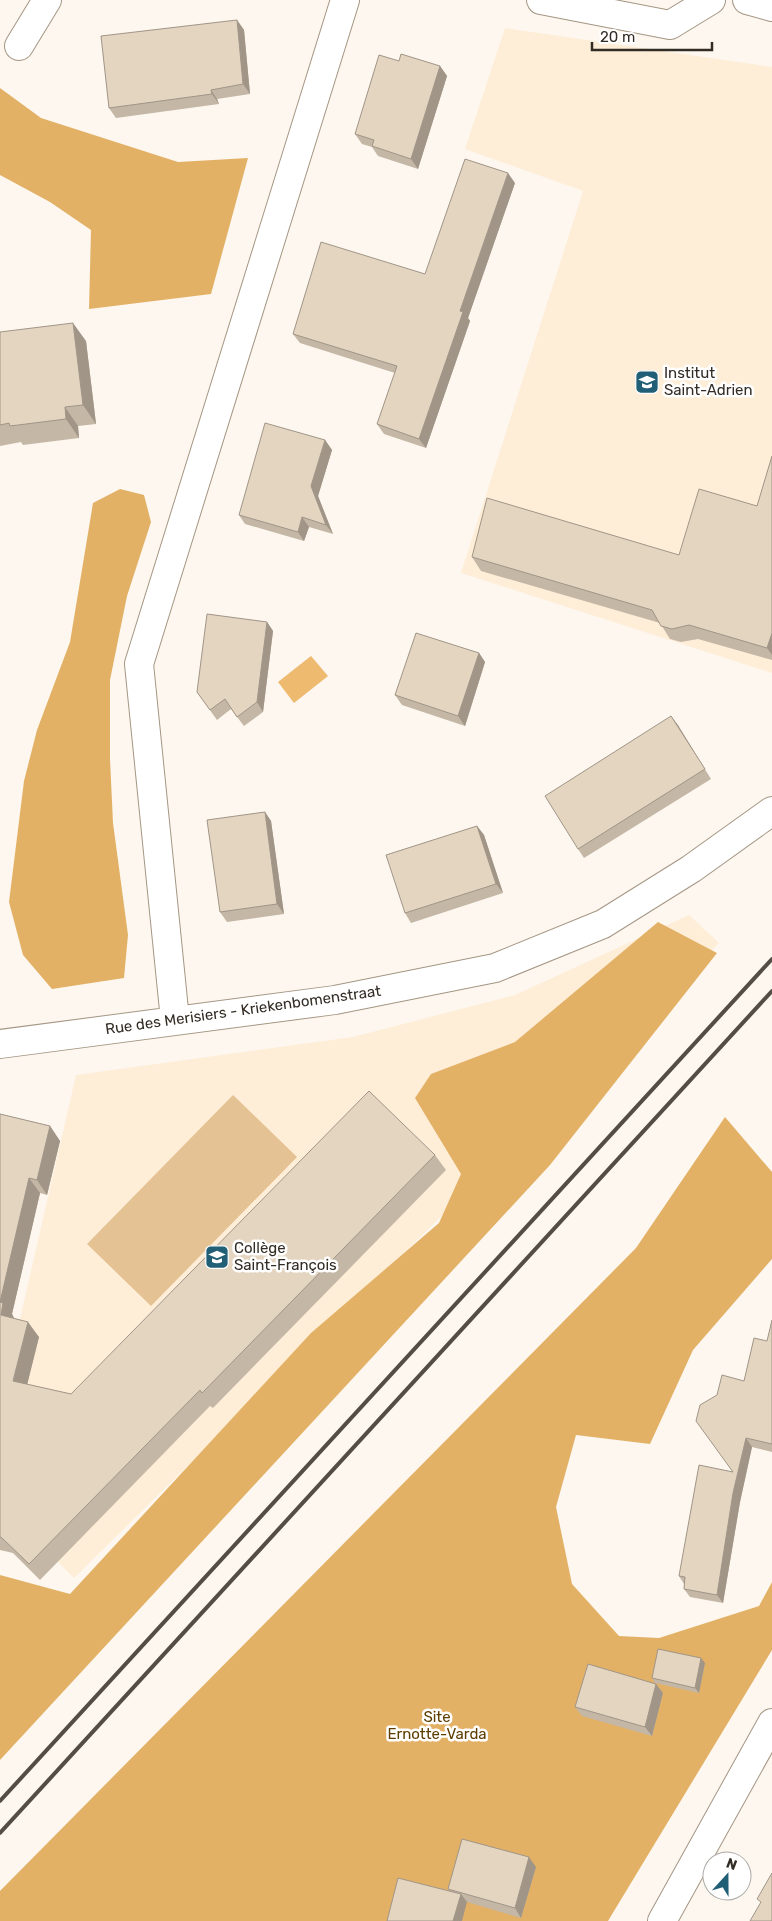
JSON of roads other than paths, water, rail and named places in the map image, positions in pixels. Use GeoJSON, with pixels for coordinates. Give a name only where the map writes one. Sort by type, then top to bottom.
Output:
{"type":"FeatureCollection","features":[{"type":"Feature","properties":{"kind":"street"},"geometry":{"type":"LineString","coordinates":[[19,46],[47,0]]}},
{"type":"Feature","properties":{"kind":"street"},"geometry":{"type":"LineString","coordinates":[[175,1020],[139,664],[345,0]]}},
{"type":"Feature","properties":{"kind":"street"},"geometry":{"type":"LineString","coordinates":[[541,0],[670,25],[711,0]]}},
{"type":"Feature","properties":{"kind":"street"},"geometry":{"type":"LineString","coordinates":[[747,0],[772,7]]}},
{"type":"Feature","properties":{"kind":"street","name":"Rue des Merisiers - Kriekenbomenstraat"},"geometry":{"type":"LineString","coordinates":[[0,1044],[335,1000],[495,968],[602,924],[692,870],[772,811]]}},
{"type":"Feature","properties":{"kind":"street"},"geometry":{"type":"LineString","coordinates":[[662,1921],[772,1723]]}},
{"type":"Feature","properties":{"kind":"railway"},"geometry":{"type":"LineString","coordinates":[[0,1801],[772,959]]}},
{"type":"Feature","properties":{"kind":"railway"},"geometry":{"type":"LineString","coordinates":[[0,1833],[772,991]]}},
{"type":"Feature","properties":{"kind":"place","name":"Institut Saint-Adrien"},"geometry":{"type":"Point","coordinates":[647,382]}},
{"type":"Feature","properties":{"kind":"place","name":"Collège Saint-François"},"geometry":{"type":"Point","coordinates":[217,1257]}},
{"type":"Feature","properties":{"kind":"park label","name":"Site Ernotte-Varda"},"geometry":{"type":"Point","coordinates":[437,1726]}}]}
